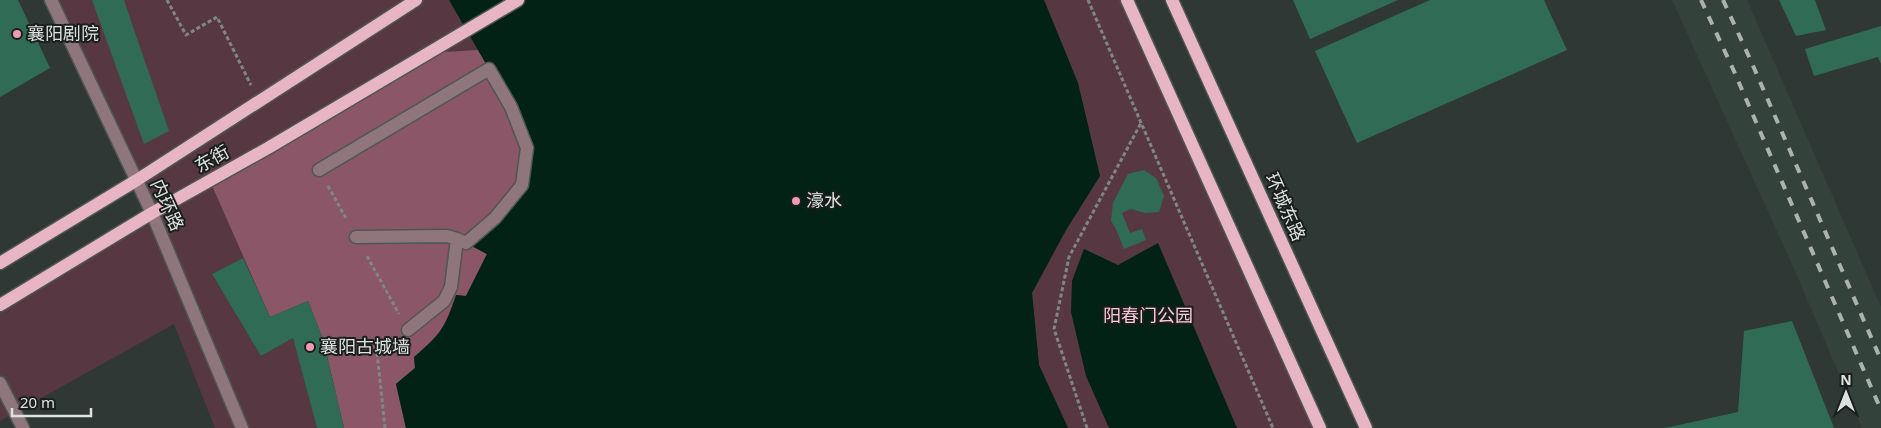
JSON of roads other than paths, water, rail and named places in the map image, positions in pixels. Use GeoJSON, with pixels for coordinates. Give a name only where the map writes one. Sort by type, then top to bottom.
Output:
{"type":"FeatureCollection","features":[{"type":"Feature","properties":{"kind":"main road","name":"东街"},"geometry":{"type":"LineString","coordinates":[[0,263],[137,180],[416,0]]}},
{"type":"Feature","properties":{"kind":"main road","name":"东街"},"geometry":{"type":"LineString","coordinates":[[0,304],[152,213],[268,148],[518,0]]}},
{"type":"Feature","properties":{"kind":"main road"},"geometry":{"type":"LineString","coordinates":[[1127,0],[1320,428]]}},
{"type":"Feature","properties":{"kind":"main road","name":"环城东路"},"geometry":{"type":"LineString","coordinates":[[1172,0],[1366,428]]}},
{"type":"Feature","properties":{"kind":"street","name":"内环路"},"geometry":{"type":"LineString","coordinates":[[52,0],[152,213],[242,428]]}},
{"type":"Feature","properties":{"kind":"street"},"geometry":{"type":"LineString","coordinates":[[319,170],[489,69],[510,107],[527,148],[522,185],[495,218],[466,243],[447,236],[356,236]]}},
{"type":"Feature","properties":{"kind":"street"},"geometry":{"type":"LineString","coordinates":[[408,330],[444,301],[451,287],[457,239]]}},
{"type":"Feature","properties":{"kind":"street"},"geometry":{"type":"LineString","coordinates":[[0,383],[23,428]]}},
{"type":"Feature","properties":{"kind":"railway"},"geometry":{"type":"LineString","coordinates":[[1701,0],[1733,69],[1881,410]]}},
{"type":"Feature","properties":{"kind":"railway"},"geometry":{"type":"LineString","coordinates":[[1723,0],[1881,360]]}},
{"type":"Feature","properties":{"kind":"place","name":"襄阳剧院"},"geometry":{"type":"Point","coordinates":[17,34]}},
{"type":"Feature","properties":{"kind":"place","name":"濠水"},"geometry":{"type":"Point","coordinates":[796,201]}},
{"type":"Feature","properties":{"kind":"place","name":"襄阳古城墙"},"geometry":{"type":"Point","coordinates":[310,347]}},
{"type":"Feature","properties":{"kind":"park label","name":"阳春门公园"},"geometry":{"type":"Point","coordinates":[1148,316]}}]}
